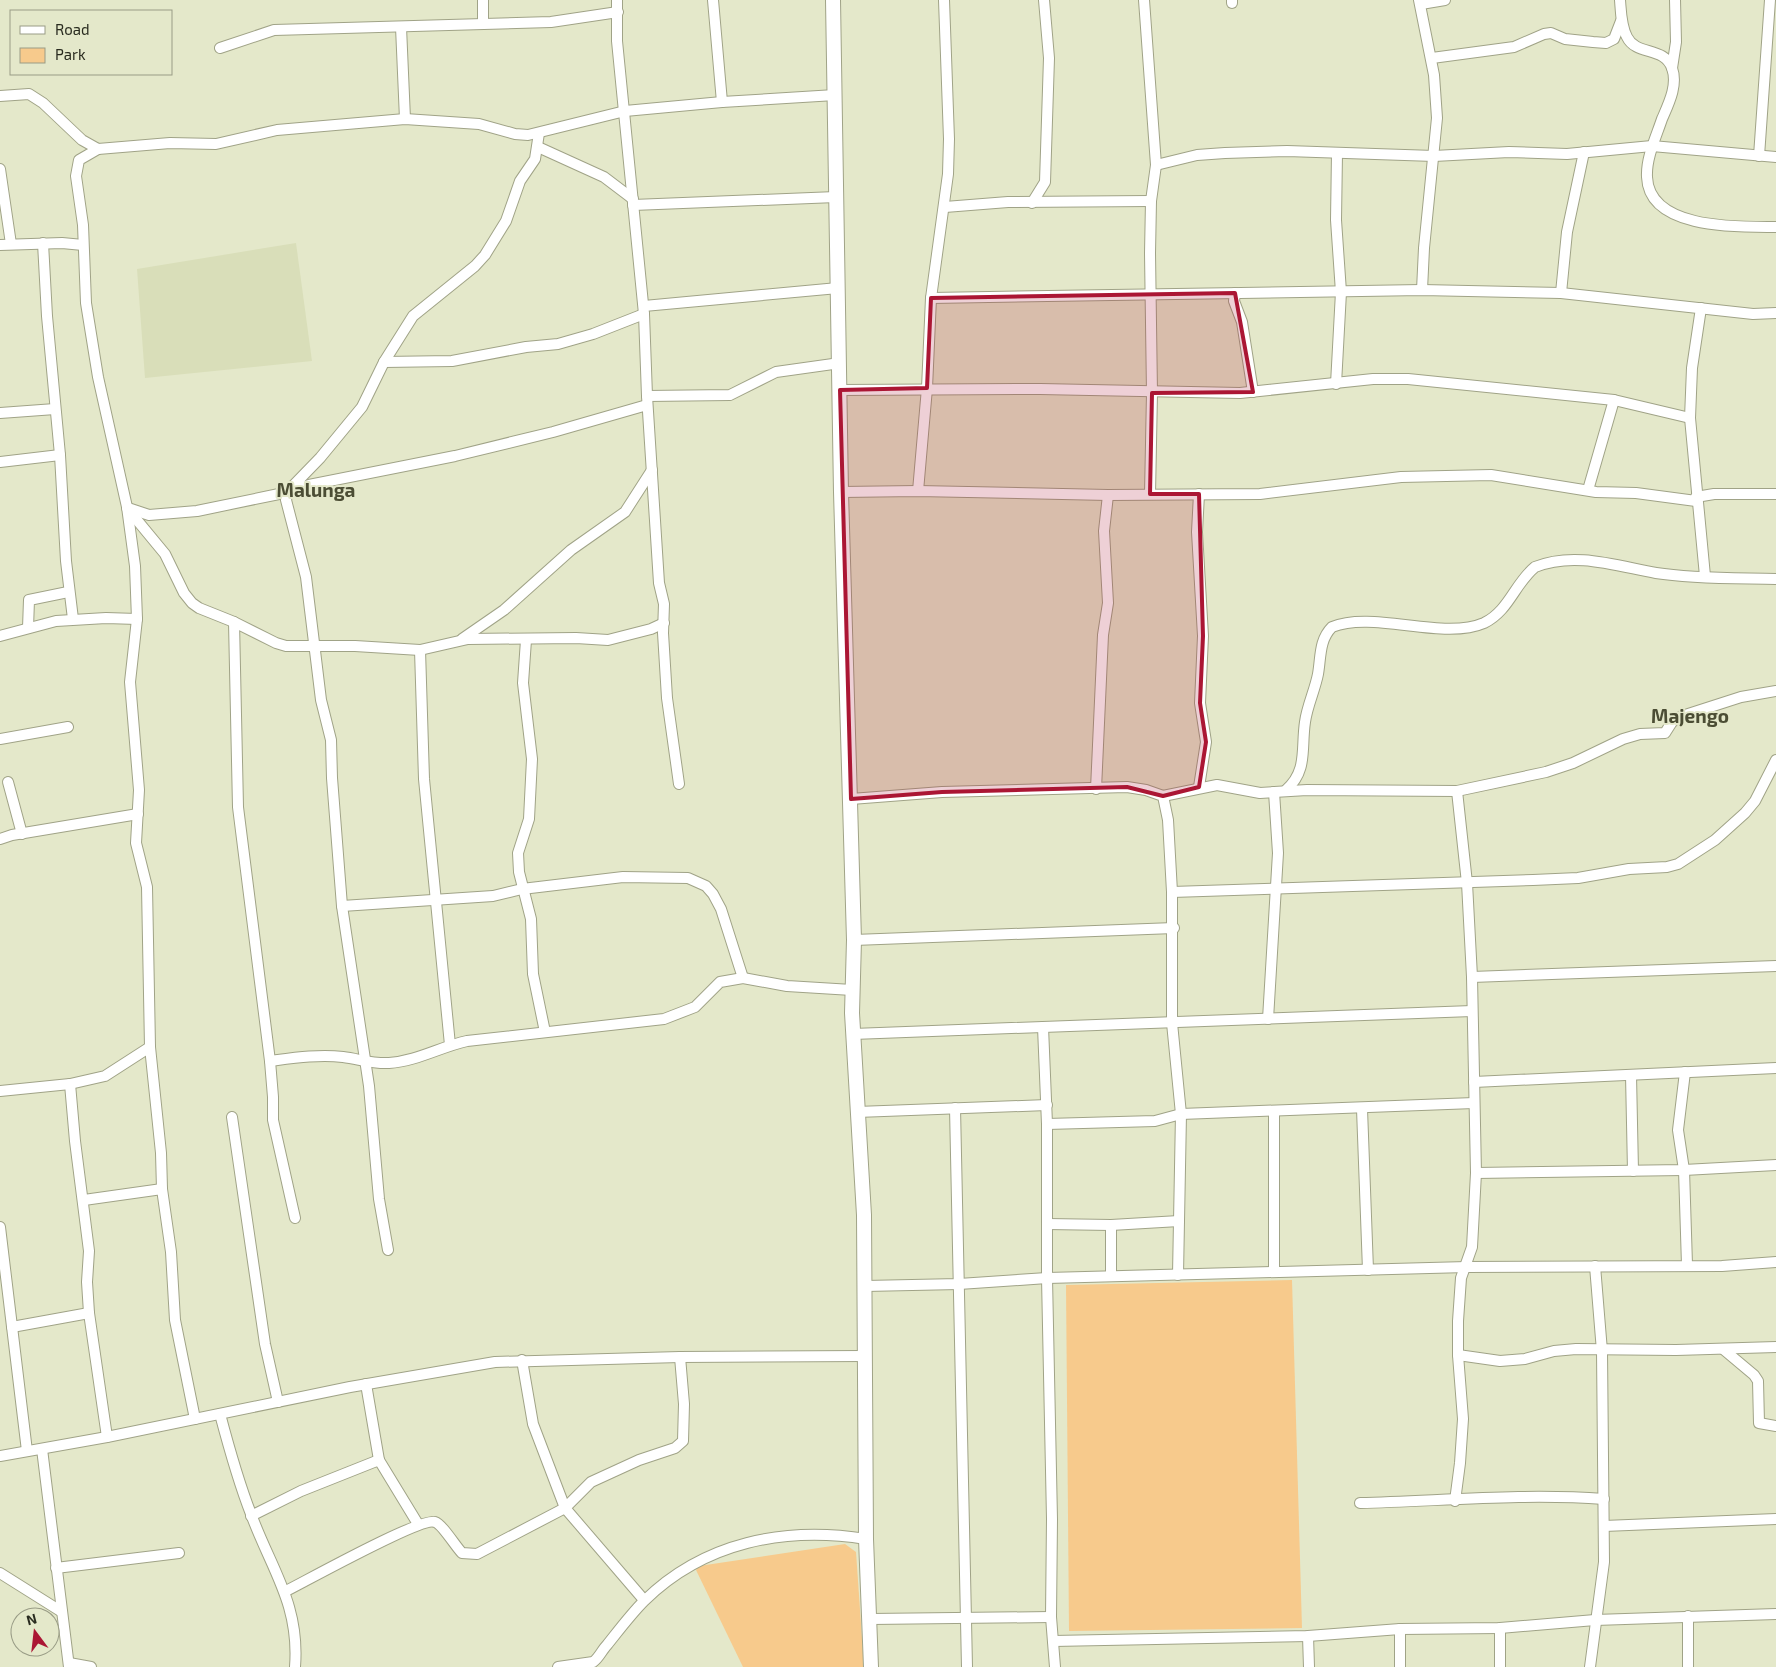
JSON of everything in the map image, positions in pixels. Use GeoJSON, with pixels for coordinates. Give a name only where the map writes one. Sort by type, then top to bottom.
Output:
{"type":"FeatureCollection","features":[{"type":"Feature","properties":{"kind":"street"},"geometry":{"type":"LineString","coordinates":[[483,0],[483,24]]}},
{"type":"Feature","properties":{"kind":"street"},"geometry":{"type":"LineString","coordinates":[[617,0],[617,42],[644,310],[647,400],[659,583],[665,609],[664,623],[670,724],[679,784]]}},
{"type":"Feature","properties":{"kind":"street"},"geometry":{"type":"LineString","coordinates":[[713,0],[722,102]]}},
{"type":"Feature","properties":{"kind":"street"},"geometry":{"type":"LineString","coordinates":[[833,0],[841,492],[854,940],[853,1034],[864,1215],[866,1539],[871,1620],[871,1667]]}},
{"type":"Feature","properties":{"kind":"street"},"geometry":{"type":"LineString","coordinates":[[918,491],[927,388],[931,298],[945,207],[949,140],[944,0]]}},
{"type":"Feature","properties":{"kind":"street"},"geometry":{"type":"LineString","coordinates":[[1032,202],[1046,182],[1049,58],[1044,0]]}},
{"type":"Feature","properties":{"kind":"street"},"geometry":{"type":"LineString","coordinates":[[1144,0],[1156,165],[1151,202],[1152,393],[1150,494]]}},
{"type":"Feature","properties":{"kind":"street"},"geometry":{"type":"LineString","coordinates":[[1422,290],[1424,248],[1437,118],[1432,58],[1420,2],[1445,0]]}},
{"type":"Feature","properties":{"kind":"street"},"geometry":{"type":"LineString","coordinates":[[1620,0],[1622,20],[1630,42],[1660,54],[1667,59],[1672,68]]}},
{"type":"Feature","properties":{"kind":"street"},"geometry":{"type":"LineString","coordinates":[[1675,0],[1676,42],[1672,68],[1673,90],[1652,146],[1646,177],[1652,197],[1670,212],[1690,220],[1740,227],[1776,227]]}},
{"type":"Feature","properties":{"kind":"street"},"geometry":{"type":"LineString","coordinates":[[1758,156],[1770,0]]}},
{"type":"Feature","properties":{"kind":"street"},"geometry":{"type":"LineString","coordinates":[[220,48],[274,30],[551,22],[618,12]]}},
{"type":"Feature","properties":{"kind":"street"},"geometry":{"type":"LineString","coordinates":[[1432,58],[1514,48],[1534,36],[1551,33],[1564,39],[1606,43],[1614,40],[1622,20]]}},
{"type":"Feature","properties":{"kind":"street"},"geometry":{"type":"LineString","coordinates":[[400,27],[405,119]]}},
{"type":"Feature","properties":{"kind":"street"},"geometry":{"type":"LineString","coordinates":[[0,96],[29,94],[43,103],[82,140],[98,149]]}},
{"type":"Feature","properties":{"kind":"street"},"geometry":{"type":"LineString","coordinates":[[195,1419],[175,1320],[171,1252],[162,1188],[161,1153],[150,1047],[147,887],[136,843],[138,814],[137,760],[130,682],[137,619],[135,566],[127,507],[98,377],[86,303],[83,225],[76,176],[77,163],[82,156],[98,149],[170,144],[216,144],[277,130],[405,119],[480,124],[515,134],[539,132],[625,111],[722,102],[835,95]]}},
{"type":"Feature","properties":{"kind":"street"},"geometry":{"type":"LineString","coordinates":[[388,1250],[379,1199],[365,1062],[342,906],[332,778],[332,748],[321,700],[306,577],[288,508],[288,491],[320,458],[362,407],[384,362],[413,316],[486,255],[506,221],[518,186],[535,159],[539,132]]}},
{"type":"Feature","properties":{"kind":"street"},"geometry":{"type":"LineString","coordinates":[[1156,165],[1197,155],[1287,151],[1434,156],[1584,152],[1652,146],[1776,157]]}},
{"type":"Feature","properties":{"kind":"street"},"geometry":{"type":"LineString","coordinates":[[538,147],[604,177],[633,202],[836,197]]}},
{"type":"Feature","properties":{"kind":"street"},"geometry":{"type":"LineString","coordinates":[[1561,293],[1567,232],[1584,152]]}},
{"type":"Feature","properties":{"kind":"street"},"geometry":{"type":"LineString","coordinates":[[1336,384],[1341,292],[1336,220],[1337,154]]}},
{"type":"Feature","properties":{"kind":"street"},"geometry":{"type":"LineString","coordinates":[[0,169],[11,244]]}},
{"type":"Feature","properties":{"kind":"street"},"geometry":{"type":"LineString","coordinates":[[945,207],[1032,202],[1151,202]]}},
{"type":"Feature","properties":{"kind":"street"},"geometry":{"type":"LineString","coordinates":[[0,245],[43,243],[83,246]]}},
{"type":"Feature","properties":{"kind":"street"},"geometry":{"type":"LineString","coordinates":[[43,243],[60,455],[68,592],[73,619]]}},
{"type":"Feature","properties":{"kind":"street"},"geometry":{"type":"LineString","coordinates":[[384,362],[452,361],[526,347],[558,344],[593,334],[644,310],[838,288]]}},
{"type":"Feature","properties":{"kind":"street"},"geometry":{"type":"LineString","coordinates":[[931,298],[1152,296],[1422,290],[1561,293],[1753,314],[1776,313]]}},
{"type":"Feature","properties":{"kind":"street"},"geometry":{"type":"LineString","coordinates":[[1234,293],[1234,301],[1242,322],[1253,392]]}},
{"type":"Feature","properties":{"kind":"street"},"geometry":{"type":"LineString","coordinates":[[1701,308],[1692,368],[1690,418],[1696,499],[1706,576]]}},
{"type":"Feature","properties":{"kind":"street"},"geometry":{"type":"LineString","coordinates":[[127,507],[149,515],[198,511],[474,451],[647,400],[730,395],[776,372],[840,363]]}},
{"type":"Feature","properties":{"kind":"street"},"geometry":{"type":"LineString","coordinates":[[840,390],[927,388],[1152,393],[1253,392],[1408,378],[1614,400],[1690,418]]}},
{"type":"Feature","properties":{"kind":"street"},"geometry":{"type":"LineString","coordinates":[[1588,490],[1614,400]]}},
{"type":"Feature","properties":{"kind":"street"},"geometry":{"type":"LineString","coordinates":[[0,413],[55,409]]}},
{"type":"Feature","properties":{"kind":"street"},"geometry":{"type":"LineString","coordinates":[[0,462],[60,455]]}},
{"type":"Feature","properties":{"kind":"street"},"geometry":{"type":"LineString","coordinates":[[461,640],[504,610],[571,550],[625,512],[652,470]]}},
{"type":"Feature","properties":{"kind":"street"},"geometry":{"type":"LineString","coordinates":[[841,492],[918,491],[1108,495],[1260,494],[1401,477],[1491,475],[1588,490],[1636,492],[1696,499],[1714,494],[1776,494]]}},
{"type":"Feature","properties":{"kind":"street"},"geometry":{"type":"LineString","coordinates":[[1199,494],[1198,542],[1203,636],[1200,703],[1206,742],[1199,787]]}},
{"type":"Feature","properties":{"kind":"street"},"geometry":{"type":"LineString","coordinates":[[1096,789],[1103,635],[1108,595],[1104,531],[1108,495]]}},
{"type":"Feature","properties":{"kind":"street"},"geometry":{"type":"LineString","coordinates":[[127,507],[165,554],[184,593],[192,602],[199,608],[234,622],[276,643],[420,650],[461,640],[616,639],[664,623]]}},
{"type":"Feature","properties":{"kind":"street"},"geometry":{"type":"LineString","coordinates":[[1286,790],[1295,783],[1301,770],[1306,715],[1318,674],[1323,640],[1332,627],[1349,623],[1420,627],[1472,626],[1484,623],[1497,614],[1529,572],[1541,564],[1589,560],[1618,564],[1656,573],[1776,579]]}},
{"type":"Feature","properties":{"kind":"street"},"geometry":{"type":"LineString","coordinates":[[28,628],[28,600],[68,592]]}},
{"type":"Feature","properties":{"kind":"street"},"geometry":{"type":"LineString","coordinates":[[0,636],[73,619],[137,619]]}},
{"type":"Feature","properties":{"kind":"street"},"geometry":{"type":"LineString","coordinates":[[234,622],[238,807],[274,1097],[272,1120],[295,1218]]}},
{"type":"Feature","properties":{"kind":"street"},"geometry":{"type":"LineString","coordinates":[[526,640],[523,683],[532,759],[529,819],[518,853],[522,888],[531,919],[534,980],[545,1032]]}},
{"type":"Feature","properties":{"kind":"street"},"geometry":{"type":"LineString","coordinates":[[420,650],[424,779],[438,899],[450,1045]]}},
{"type":"Feature","properties":{"kind":"street"},"geometry":{"type":"LineString","coordinates":[[851,799],[942,792],[1127,787],[1146,790],[1163,796],[1199,787],[1217,785],[1234,787],[1253,793],[1286,790],[1457,791],[1546,772],[1573,763],[1629,736],[1650,732],[1665,733],[1672,722],[1682,716],[1741,698],[1776,690]]}},
{"type":"Feature","properties":{"kind":"street"},"geometry":{"type":"LineString","coordinates":[[0,739],[68,727]]}},
{"type":"Feature","properties":{"kind":"street"},"geometry":{"type":"LineString","coordinates":[[1172,892],[1468,884],[1578,878],[1629,869],[1672,867],[1715,840],[1745,813],[1754,802],[1776,760]]}},
{"type":"Feature","properties":{"kind":"street"},"geometry":{"type":"LineString","coordinates":[[8,782],[22,834]]}},
{"type":"Feature","properties":{"kind":"street"},"geometry":{"type":"LineString","coordinates":[[1455,1501],[1463,1419],[1458,1355],[1461,1278],[1467,1267],[1472,1247],[1476,1173],[1468,884],[1457,791]]}},
{"type":"Feature","properties":{"kind":"street"},"geometry":{"type":"LineString","coordinates":[[1268,1019],[1278,853],[1274,792]]}},
{"type":"Feature","properties":{"kind":"street"},"geometry":{"type":"LineString","coordinates":[[1163,796],[1168,820],[1174,928],[1172,1023],[1181,1114],[1178,1275]]}},
{"type":"Feature","properties":{"kind":"street"},"geometry":{"type":"LineString","coordinates":[[0,840],[22,834],[138,814]]}},
{"type":"Feature","properties":{"kind":"street"},"geometry":{"type":"LineString","coordinates":[[342,906],[502,895],[522,888],[623,877],[678,877],[697,881],[710,890],[720,909],[743,978]]}},
{"type":"Feature","properties":{"kind":"street"},"geometry":{"type":"LineString","coordinates":[[854,940],[1174,928]]}},
{"type":"Feature","properties":{"kind":"street"},"geometry":{"type":"LineString","coordinates":[[1472,978],[1776,966]]}},
{"type":"Feature","properties":{"kind":"street"},"geometry":{"type":"LineString","coordinates":[[270,1061],[295,1058],[342,1057],[365,1062],[407,1061],[450,1045],[664,1019],[695,1007],[720,982],[743,978],[787,986],[852,990]]}},
{"type":"Feature","properties":{"kind":"street"},"geometry":{"type":"LineString","coordinates":[[853,1034],[1472,1011]]}},
{"type":"Feature","properties":{"kind":"street"},"geometry":{"type":"LineString","coordinates":[[1043,1027],[1048,1124],[1047,1278],[1052,1509],[1051,1617],[1055,1667]]}},
{"type":"Feature","properties":{"kind":"street"},"geometry":{"type":"LineString","coordinates":[[0,1091],[70,1084],[105,1076],[150,1047]]}},
{"type":"Feature","properties":{"kind":"street"},"geometry":{"type":"LineString","coordinates":[[1474,1082],[1776,1068]]}},
{"type":"Feature","properties":{"kind":"street"},"geometry":{"type":"LineString","coordinates":[[1685,1072],[1678,1130],[1684,1170],[1687,1265]]}},
{"type":"Feature","properties":{"kind":"street"},"geometry":{"type":"LineString","coordinates":[[1631,1075],[1633,1171]]}},
{"type":"Feature","properties":{"kind":"street"},"geometry":{"type":"LineString","coordinates":[[70,1084],[89,1251],[88,1313],[107,1437]]}},
{"type":"Feature","properties":{"kind":"street"},"geometry":{"type":"LineString","coordinates":[[1048,1124],[1156,1121],[1181,1114],[1362,1109],[1474,1103]]}},
{"type":"Feature","properties":{"kind":"street"},"geometry":{"type":"LineString","coordinates":[[857,1112],[1047,1105]]}},
{"type":"Feature","properties":{"kind":"street"},"geometry":{"type":"LineString","coordinates":[[955,1108],[967,1667]]}},
{"type":"Feature","properties":{"kind":"street"},"geometry":{"type":"LineString","coordinates":[[1362,1109],[1368,1270]]}},
{"type":"Feature","properties":{"kind":"street"},"geometry":{"type":"LineString","coordinates":[[1274,1110],[1274,1272]]}},
{"type":"Feature","properties":{"kind":"street"},"geometry":{"type":"LineString","coordinates":[[232,1117],[262,1326],[278,1402]]}},
{"type":"Feature","properties":{"kind":"street"},"geometry":{"type":"LineString","coordinates":[[1476,1173],[1684,1170],[1776,1165]]}},
{"type":"Feature","properties":{"kind":"street"},"geometry":{"type":"LineString","coordinates":[[84,1200],[162,1188]]}},
{"type":"Feature","properties":{"kind":"street"},"geometry":{"type":"LineString","coordinates":[[1047,1224],[1111,1225],[1179,1222]]}},
{"type":"Feature","properties":{"kind":"street"},"geometry":{"type":"LineString","coordinates":[[1111,1225],[1111,1276]]}},
{"type":"Feature","properties":{"kind":"street"},"geometry":{"type":"LineString","coordinates":[[0,1227],[27,1451]]}},
{"type":"Feature","properties":{"kind":"street"},"geometry":{"type":"LineString","coordinates":[[865,1286],[959,1284],[1111,1276],[1467,1267],[1722,1266],[1776,1262]]}},
{"type":"Feature","properties":{"kind":"street"},"geometry":{"type":"LineString","coordinates":[[1590,1667],[1603,1573],[1604,1526],[1602,1351],[1595,1266]]}},
{"type":"Feature","properties":{"kind":"street"},"geometry":{"type":"LineString","coordinates":[[12,1327],[88,1313]]}},
{"type":"Feature","properties":{"kind":"street"},"geometry":{"type":"LineString","coordinates":[[1458,1355],[1500,1361],[1526,1360],[1554,1351],[1776,1347]]}},
{"type":"Feature","properties":{"kind":"street"},"geometry":{"type":"LineString","coordinates":[[1723,1349],[1754,1375],[1758,1381],[1759,1422],[1776,1426]]}},
{"type":"Feature","properties":{"kind":"street"},"geometry":{"type":"LineString","coordinates":[[0,1456],[107,1437],[366,1384],[496,1362],[680,1357],[864,1356]]}},
{"type":"Feature","properties":{"kind":"street"},"geometry":{"type":"LineString","coordinates":[[286,1590],[418,1524],[428,1521],[437,1523],[462,1553],[477,1554],[565,1508],[591,1482],[640,1460],[675,1448],[683,1441],[684,1404],[680,1357]]}},
{"type":"Feature","properties":{"kind":"street"},"geometry":{"type":"LineString","coordinates":[[522,1360],[533,1424],[565,1508],[644,1600]]}},
{"type":"Feature","properties":{"kind":"street"},"geometry":{"type":"LineString","coordinates":[[366,1384],[380,1460],[418,1524]]}},
{"type":"Feature","properties":{"kind":"street"},"geometry":{"type":"LineString","coordinates":[[220,1414],[234,1468],[251,1516],[286,1590],[297,1644],[295,1667]]}},
{"type":"Feature","properties":{"kind":"street"},"geometry":{"type":"LineString","coordinates":[[42,1449],[69,1665],[91,1667]]}},
{"type":"Feature","properties":{"kind":"street"},"geometry":{"type":"LineString","coordinates":[[251,1516],[301,1491],[380,1460]]}},
{"type":"Feature","properties":{"kind":"street"},"geometry":{"type":"LineString","coordinates":[[1360,1503],[1524,1497],[1604,1499]]}},
{"type":"Feature","properties":{"kind":"street"},"geometry":{"type":"LineString","coordinates":[[1604,1526],[1776,1519]]}},
{"type":"Feature","properties":{"kind":"street"},"geometry":{"type":"LineString","coordinates":[[558,1667],[588,1664],[596,1660],[644,1600],[703,1557],[737,1546],[800,1534],[818,1533],[866,1539]]}},
{"type":"Feature","properties":{"kind":"street"},"geometry":{"type":"LineString","coordinates":[[56,1568],[180,1553]]}},
{"type":"Feature","properties":{"kind":"street"},"geometry":{"type":"LineString","coordinates":[[0,1573],[62,1612]]}},
{"type":"Feature","properties":{"kind":"street"},"geometry":{"type":"LineString","coordinates":[[1053,1640],[1308,1636],[1400,1629],[1500,1628],[1595,1620],[1776,1614]]}},
{"type":"Feature","properties":{"kind":"street"},"geometry":{"type":"LineString","coordinates":[[1688,1616],[1688,1667]]}},
{"type":"Feature","properties":{"kind":"street"},"geometry":{"type":"LineString","coordinates":[[871,1620],[1051,1617]]}},
{"type":"Feature","properties":{"kind":"street"},"geometry":{"type":"LineString","coordinates":[[1500,1628],[1500,1667]]}},
{"type":"Feature","properties":{"kind":"street"},"geometry":{"type":"LineString","coordinates":[[1400,1629],[1400,1667]]}},
{"type":"Feature","properties":{"kind":"street"},"geometry":{"type":"LineString","coordinates":[[1308,1636],[1309,1667]]}},
{"type":"Feature","properties":{"kind":"highlighted area"},"geometry":{"type":"Polygon","coordinates":[[[1235,293],[1253,392],[1152,393],[1150,494],[1199,494],[1203,636],[1200,703],[1206,742],[1199,787],[1163,796],[1127,787],[942,792],[851,799],[840,390],[927,388],[931,298],[1235,293]]]}},
{"type":"Feature","properties":{"kind":"shaded area"},"geometry":{"type":"Polygon","coordinates":[[[296,243],[312,361],[145,378],[137,269],[296,243]]]}},
{"type":"Feature","properties":{"kind":"green space"},"geometry":{"type":"Polygon","coordinates":[[[1292,1280],[1302,1628],[1069,1631],[1066,1285],[1292,1280]]]}},
{"type":"Feature","properties":{"kind":"green space"},"geometry":{"type":"Polygon","coordinates":[[[845,1544],[856,1552],[864,1667],[743,1667],[696,1570],[699,1566],[845,1544]]]}},
{"type":"Feature","properties":{"kind":"district","name":"Malunga"},"geometry":{"type":"Point","coordinates":[316,489]}},
{"type":"Feature","properties":{"kind":"district","name":"Majengo"},"geometry":{"type":"Point","coordinates":[1690,715]}}]}
